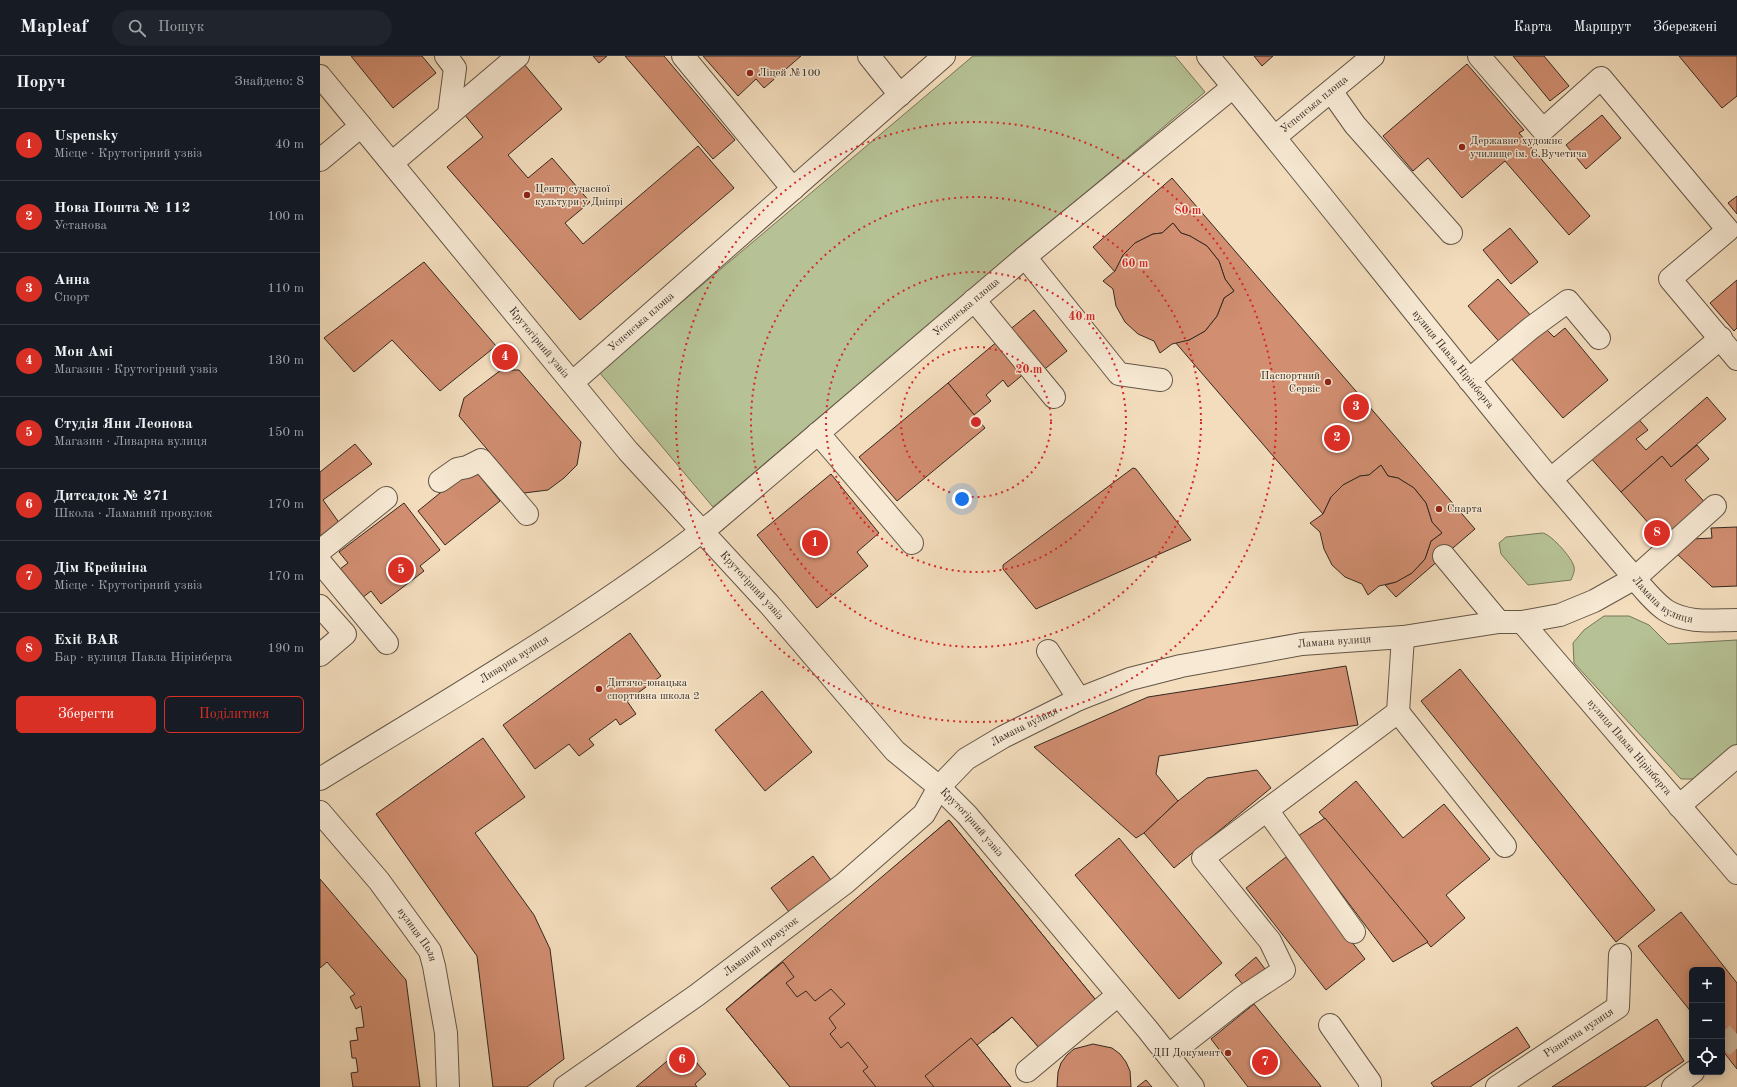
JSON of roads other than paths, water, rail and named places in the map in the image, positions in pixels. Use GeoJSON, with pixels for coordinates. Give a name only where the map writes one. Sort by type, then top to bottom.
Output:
{"type":"FeatureCollection","features":[{"type":"Feature","properties":{"kind":"street"},"geometry":{"type":"LineString","coordinates":[[446,56],[455,68],[449,114]]}},
{"type":"Feature","properties":{"kind":"street"},"geometry":{"type":"LineString","coordinates":[[392,162],[518,56]]}},
{"type":"Feature","properties":{"kind":"street"},"geometry":{"type":"LineString","coordinates":[[683,56],[793,189]]}},
{"type":"Feature","properties":{"kind":"street"},"geometry":{"type":"LineString","coordinates":[[869,56],[900,94]]}},
{"type":"Feature","properties":{"kind":"street","name":"Успенська площа"},"geometry":{"type":"LineString","coordinates":[[573,382],[944,56]]}},
{"type":"Feature","properties":{"kind":"street","name":"вулиця Павла Нірінберга"},"geometry":{"type":"LineString","coordinates":[[1208,56],[1275,137],[1469,380],[1635,578]]}},
{"type":"Feature","properties":{"kind":"street","name":"Успенська площа"},"geometry":{"type":"LineString","coordinates":[[1275,137],[1373,56]]}},
{"type":"Feature","properties":{"kind":"street"},"geometry":{"type":"LineString","coordinates":[[1479,56],[1543,130],[1601,78],[1728,230],[1670,279],[1737,359]]}},
{"type":"Feature","properties":{"kind":"street","name":"Крутогірний узвіз"},"geometry":{"type":"LineString","coordinates":[[320,76],[573,382],[628,451],[769,604],[895,751],[939,786],[967,815],[1169,1056],[1193,1087]]}},
{"type":"Feature","properties":{"kind":"street","name":"Успенська площа"},"geometry":{"type":"LineString","coordinates":[[702,532],[1025,257],[1233,87]]}},
{"type":"Feature","properties":{"kind":"street"},"geometry":{"type":"LineString","coordinates":[[1331,91],[1355,124],[1450,233]]}},
{"type":"Feature","properties":{"kind":"street"},"geometry":{"type":"LineString","coordinates":[[320,160],[361,126]]}},
{"type":"Feature","properties":{"kind":"street"},"geometry":{"type":"LineString","coordinates":[[1025,257],[1119,374],[1161,380]]}},
{"type":"Feature","properties":{"kind":"street"},"geometry":{"type":"LineString","coordinates":[[974,300],[1054,397]]}},
{"type":"Feature","properties":{"kind":"street"},"geometry":{"type":"LineString","coordinates":[[1469,380],[1531,328],[1568,301],[1599,338]]}},
{"type":"Feature","properties":{"kind":"street"},"geometry":{"type":"LineString","coordinates":[[1551,479],[1720,338]]}},
{"type":"Feature","properties":{"kind":"street"},"geometry":{"type":"LineString","coordinates":[[818,433],[912,543]]}},
{"type":"Feature","properties":{"kind":"street"},"geometry":{"type":"LineString","coordinates":[[440,481],[457,469],[467,467],[481,460],[527,514]]}},
{"type":"Feature","properties":{"kind":"street"},"geometry":{"type":"LineString","coordinates":[[320,551],[386,498]]}},
{"type":"Feature","properties":{"kind":"street"},"geometry":{"type":"LineString","coordinates":[[1635,578],[1715,506]]}},
{"type":"Feature","properties":{"kind":"street","name":"Ливарна вулиця"},"geometry":{"type":"LineString","coordinates":[[320,779],[609,598],[702,532]]}},
{"type":"Feature","properties":{"kind":"street"},"geometry":{"type":"LineString","coordinates":[[1444,556],[1499,622]]}},
{"type":"Feature","properties":{"kind":"street"},"geometry":{"type":"LineString","coordinates":[[320,562],[387,643]]}},
{"type":"Feature","properties":{"kind":"street","name":"Ламана вулиця"},"geometry":{"type":"LineString","coordinates":[[939,786],[966,759],[1003,737],[1079,700],[1130,679],[1188,665],[1302,644],[1403,637],[1499,622],[1522,622],[1560,615],[1594,601],[1635,578],[1666,610],[1680,617],[1696,622],[1737,620]]}},
{"type":"Feature","properties":{"kind":"street"},"geometry":{"type":"LineString","coordinates":[[320,606],[345,634],[320,656]]}},
{"type":"Feature","properties":{"kind":"street","name":"вулиця Павла Нірінберга"},"geometry":{"type":"LineString","coordinates":[[1522,622],[1737,873]]}},
{"type":"Feature","properties":{"kind":"street"},"geometry":{"type":"LineString","coordinates":[[1403,637],[1398,712],[1505,846]]}},
{"type":"Feature","properties":{"kind":"street"},"geometry":{"type":"LineString","coordinates":[[1048,651],[1079,700]]}},
{"type":"Feature","properties":{"kind":"street"},"geometry":{"type":"LineString","coordinates":[[1169,1056],[1243,997],[1284,970],[1270,941],[1203,858],[1398,712]]}},
{"type":"Feature","properties":{"kind":"street"},"geometry":{"type":"LineString","coordinates":[[1679,806],[1737,756]]}},
{"type":"Feature","properties":{"kind":"street","name":"Ламаний провулок"},"geometry":{"type":"LineString","coordinates":[[565,1087],[697,995],[845,882],[924,814],[939,786]]}},
{"type":"Feature","properties":{"kind":"street"},"geometry":{"type":"LineString","coordinates":[[1267,810],[1354,932]]}},
{"type":"Feature","properties":{"kind":"street","name":"вулиця Поля"},"geometry":{"type":"LineString","coordinates":[[320,812],[379,881],[430,952],[446,1032],[448,1087]]}},
{"type":"Feature","properties":{"kind":"street","name":"Різнична вулиця"},"geometry":{"type":"LineString","coordinates":[[1497,1087],[1618,1007],[1620,955]]}},
{"type":"Feature","properties":{"kind":"street"},"geometry":{"type":"LineString","coordinates":[[1027,1071],[1118,995]]}},
{"type":"Feature","properties":{"kind":"street"},"geometry":{"type":"LineString","coordinates":[[1330,1025],[1370,1082],[1370,1087]]}},
{"type":"Feature","properties":{"kind":"street"},"geometry":{"type":"LineString","coordinates":[[1673,1087],[1689,1075]]}},
{"type":"Feature","properties":{"kind":"tunnel"},"geometry":{"type":"LineString","coordinates":[[1725,1044],[1737,1034]]}},
{"type":"Feature","properties":{"kind":"place","name":"Ліцей №100"},"geometry":{"type":"Point","coordinates":[750,73]}},
{"type":"Feature","properties":{"kind":"place","name":"Державне художнє училище ім. Є.Вучетича"},"geometry":{"type":"Point","coordinates":[1462,147]}},
{"type":"Feature","properties":{"kind":"place","name":"Центр сучасної культури у Дніпрі"},"geometry":{"type":"Point","coordinates":[527,195]}},
{"type":"Feature","properties":{"kind":"place","name":"Мон Амі"},"geometry":{"type":"Point","coordinates":[505,357]}},
{"type":"Feature","properties":{"kind":"place","name":"Паспортний Сервіс"},"geometry":{"type":"Point","coordinates":[1328,382]}},
{"type":"Feature","properties":{"kind":"place","name":"Анна"},"geometry":{"type":"Point","coordinates":[1356,407]}},
{"type":"Feature","properties":{"kind":"place","name":"Нова Пошта № 112"},"geometry":{"type":"Point","coordinates":[1337,438]}},
{"type":"Feature","properties":{"kind":"place","name":"Спарта"},"geometry":{"type":"Point","coordinates":[1439,509]}},
{"type":"Feature","properties":{"kind":"place","name":"Exit BAR"},"geometry":{"type":"Point","coordinates":[1657,533]}},
{"type":"Feature","properties":{"kind":"place","name":"Uspensky"},"geometry":{"type":"Point","coordinates":[815,543]}},
{"type":"Feature","properties":{"kind":"place","name":"Студія Яни Леонова"},"geometry":{"type":"Point","coordinates":[401,570]}},
{"type":"Feature","properties":{"kind":"place","name":"Дитячо-юнацька спортивна школа 2"},"geometry":{"type":"Point","coordinates":[599,689]}},
{"type":"Feature","properties":{"kind":"place","name":"ДП Документ"},"geometry":{"type":"Point","coordinates":[1228,1053]}},
{"type":"Feature","properties":{"kind":"place","name":"Дитсадок № 271"},"geometry":{"type":"Point","coordinates":[682,1060]}},
{"type":"Feature","properties":{"kind":"place","name":"Дім Крейніна"},"geometry":{"type":"Point","coordinates":[1265,1062]}}]}
